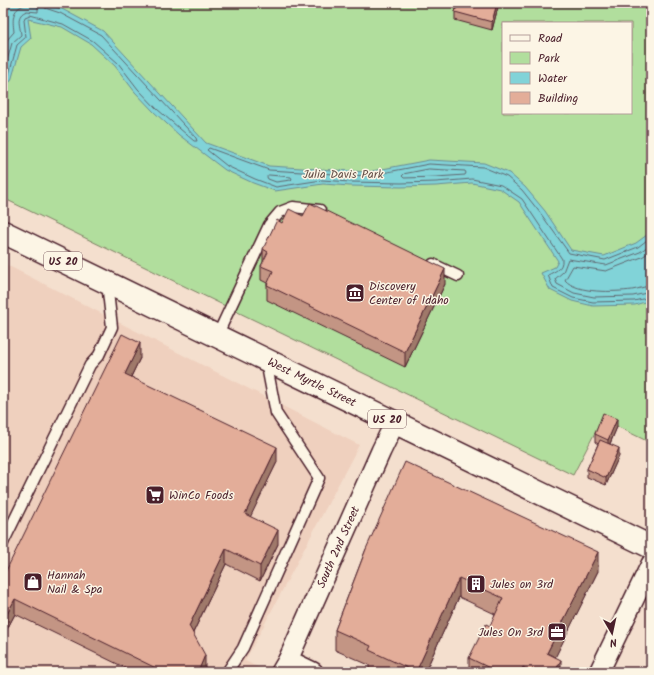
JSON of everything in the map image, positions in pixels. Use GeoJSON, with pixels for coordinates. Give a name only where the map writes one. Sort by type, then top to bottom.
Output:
{"type":"FeatureCollection","features":[{"type":"Feature","properties":{"kind":"main road","name":"US 20"},"geometry":{"type":"LineString","coordinates":[[3,232],[115,287]]}},
{"type":"Feature","properties":{"kind":"main road","name":"West Myrtle Street"},"geometry":{"type":"LineString","coordinates":[[115,287],[651,547]]}},
{"type":"Feature","properties":{"kind":"street","name":"South 2nd Street"},"geometry":{"type":"LineString","coordinates":[[285,666],[395,422]]}},
{"type":"Feature","properties":{"kind":"street"},"geometry":{"type":"LineString","coordinates":[[599,672],[651,564]]}},
{"type":"Feature","properties":{"kind":"street"},"geometry":{"type":"LineString","coordinates":[[285,666],[313,672]]}},
{"type":"Feature","properties":{"kind":"lane"},"geometry":{"type":"LineString","coordinates":[[217,336],[269,225],[280,212],[293,207],[324,211],[331,214]]}},
{"type":"Feature","properties":{"kind":"lane"},"geometry":{"type":"LineString","coordinates":[[423,259],[458,276]]}},
{"type":"Feature","properties":{"kind":"lane"},"geometry":{"type":"LineString","coordinates":[[3,543],[90,364],[98,355],[112,327],[115,287]]}},
{"type":"Feature","properties":{"kind":"lane"},"geometry":{"type":"LineString","coordinates":[[227,672],[243,648],[319,478],[276,413],[266,359]]}},
{"type":"Feature","properties":{"kind":"shaded area"},"geometry":{"type":"Polygon","coordinates":[[[3,263],[359,445],[245,661],[268,672],[3,672],[3,263]]]}},
{"type":"Feature","properties":{"kind":"green space","name":"Julia Davis Park"},"geometry":{"type":"Polygon","coordinates":[[[3,3],[651,3],[651,443],[602,419],[573,475],[3,198],[3,3]]]}},
{"type":"Feature","properties":{"kind":"water"},"geometry":{"type":"Polygon","coordinates":[[[3,3],[40,3],[62,9],[103,31],[206,143],[269,166],[367,172],[429,160],[484,163],[509,173],[525,187],[545,211],[571,250],[604,256],[636,243],[651,232],[651,300],[635,305],[593,306],[572,301],[550,290],[541,273],[555,267],[558,261],[519,202],[500,189],[472,183],[401,187],[323,184],[275,191],[253,183],[225,170],[179,135],[135,92],[115,66],[91,44],[62,27],[28,19],[31,38],[21,47],[11,81],[3,85],[3,3]]]}},
{"type":"Feature","properties":{"kind":"building"},"geometry":{"type":"Polygon","coordinates":[[[458,3],[497,3],[492,22],[455,12],[458,3]]]}},
{"type":"Feature","properties":{"kind":"building","name":"Discovery Center of Idaho"},"geometry":{"type":"Polygon","coordinates":[[[310,203],[445,269],[405,352],[267,285],[273,271],[261,266],[268,252],[263,249],[277,220],[282,223],[289,209],[303,216],[310,203]]]}},
{"type":"Feature","properties":{"kind":"building","name":"WinCo Foods"},"geometry":{"type":"Polygon","coordinates":[[[122,334],[140,343],[125,374],[277,447],[245,514],[278,530],[260,566],[226,549],[189,626],[205,655],[198,672],[164,672],[15,599],[6,616],[3,615],[3,577],[122,334]]]}},
{"type":"Feature","properties":{"kind":"building"},"geometry":{"type":"Polygon","coordinates":[[[603,413],[617,419],[608,440],[595,434],[603,413]]]}},
{"type":"Feature","properties":{"kind":"building"},"geometry":{"type":"Polygon","coordinates":[[[600,440],[619,448],[606,478],[587,469],[600,440]]]}},
{"type":"Feature","properties":{"kind":"building","name":"Jules on 3rd"},"geometry":{"type":"Polygon","coordinates":[[[405,462],[598,552],[547,653],[561,660],[555,672],[532,672],[523,667],[521,672],[498,672],[469,658],[486,624],[490,626],[503,598],[459,578],[416,672],[369,650],[371,646],[335,630],[366,549],[405,462]]]}},
{"type":"Feature","properties":{"kind":"place","name":"Discovery Center of Idaho"},"geometry":{"type":"Point","coordinates":[355,293]}},
{"type":"Feature","properties":{"kind":"place","name":"WinCo Foods"},"geometry":{"type":"Point","coordinates":[155,495]}},
{"type":"Feature","properties":{"kind":"place","name":"Hannah Nail & Spa"},"geometry":{"type":"Point","coordinates":[33,582]}},
{"type":"Feature","properties":{"kind":"place","name":"Jules on 3rd"},"geometry":{"type":"Point","coordinates":[476,584]}},
{"type":"Feature","properties":{"kind":"place","name":"Jules On 3rd"},"geometry":{"type":"Point","coordinates":[557,632]}}]}
